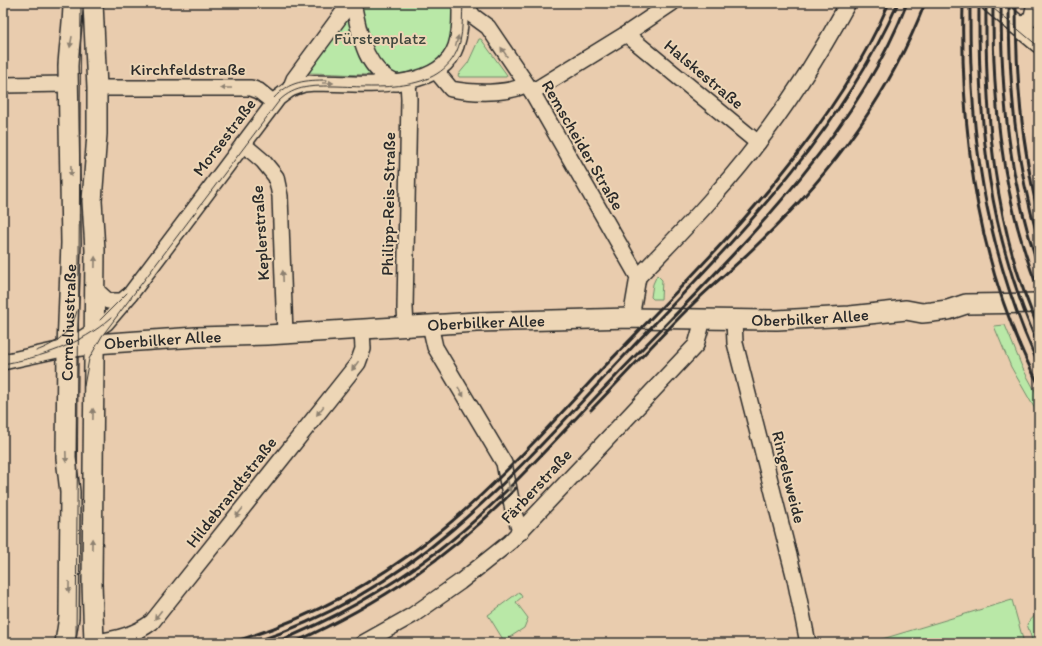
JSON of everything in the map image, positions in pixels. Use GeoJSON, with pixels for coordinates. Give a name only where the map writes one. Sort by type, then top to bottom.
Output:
{"type":"FeatureCollection","features":[{"type":"Feature","properties":{"kind":"main road","name":"Corneliusstraße"},"geometry":{"type":"LineString","coordinates":[[65,643],[69,617],[70,492],[66,458],[67,348],[71,243],[70,129],[62,84],[73,3]]}},
{"type":"Feature","properties":{"kind":"main road","name":"Corneliusstraße"},"geometry":{"type":"LineString","coordinates":[[94,3],[98,88],[92,201],[96,250],[92,583],[94,642]]}},
{"type":"Feature","properties":{"kind":"main road"},"geometry":{"type":"LineString","coordinates":[[991,3],[1039,43]]}},
{"type":"Feature","properties":{"kind":"main road"},"geometry":{"type":"LineString","coordinates":[[70,129],[78,122],[87,123],[90,139],[96,145]]}},
{"type":"Feature","properties":{"kind":"main road","name":"Oberbilker Allee"},"geometry":{"type":"LineString","coordinates":[[67,348],[95,337],[196,337],[285,334],[430,325],[631,318],[734,320],[831,317],[906,310],[922,313],[948,310],[965,304],[1039,303]]}},
{"type":"Feature","properties":{"kind":"street","name":"Morsestraße"},"geometry":{"type":"LineString","coordinates":[[95,337],[129,296],[274,103],[290,89],[294,79],[350,3]]}},
{"type":"Feature","properties":{"kind":"street"},"geometry":{"type":"LineString","coordinates":[[353,3],[360,40],[364,50],[380,73],[402,82]]}},
{"type":"Feature","properties":{"kind":"street"},"geometry":{"type":"LineString","coordinates":[[290,89],[304,84],[315,83],[402,82],[436,71],[450,58],[456,47],[460,27],[460,3]]}},
{"type":"Feature","properties":{"kind":"street","name":"Remscheider Straße"},"geometry":{"type":"LineString","coordinates":[[465,3],[473,16],[488,27],[529,88],[638,276]]}},
{"type":"Feature","properties":{"kind":"street"},"geometry":{"type":"LineString","coordinates":[[436,71],[451,89],[508,91],[529,88],[626,34],[672,3]]}},
{"type":"Feature","properties":{"kind":"street"},"geometry":{"type":"LineString","coordinates":[[631,318],[638,276],[715,195],[758,143],[804,79],[848,3]]}},
{"type":"Feature","properties":{"kind":"street"},"geometry":{"type":"LineString","coordinates":[[1022,29],[1032,16],[1035,3]]}},
{"type":"Feature","properties":{"kind":"street","name":"Halskestraße"},"geometry":{"type":"LineString","coordinates":[[626,34],[758,143]]}},
{"type":"Feature","properties":{"kind":"street","name":"Philipp-Reis-Straße"},"geometry":{"type":"LineString","coordinates":[[402,82],[409,99],[405,308],[406,327]]}},
{"type":"Feature","properties":{"kind":"street"},"geometry":{"type":"LineString","coordinates":[[3,85],[62,84]]}},
{"type":"Feature","properties":{"kind":"street","name":"Kirchfeldstraße"},"geometry":{"type":"LineString","coordinates":[[98,88],[251,88],[259,91],[274,103]]}},
{"type":"Feature","properties":{"kind":"street","name":"Keplerstraße"},"geometry":{"type":"LineString","coordinates":[[243,144],[263,161],[276,177],[280,196],[285,334]]}},
{"type":"Feature","properties":{"kind":"street"},"geometry":{"type":"LineString","coordinates":[[95,288],[108,301],[122,301],[129,296]]}},
{"type":"Feature","properties":{"kind":"street","name":"Färberstraße"},"geometry":{"type":"LineString","coordinates":[[364,643],[419,611],[460,582],[521,532],[583,463],[696,344],[703,320]]}},
{"type":"Feature","properties":{"kind":"street","name":"Ringelsweide"},"geometry":{"type":"LineString","coordinates":[[734,320],[735,343],[795,579],[808,643]]}},
{"type":"Feature","properties":{"kind":"street"},"geometry":{"type":"LineString","coordinates":[[430,325],[432,340],[441,359],[504,463],[513,510],[518,528],[521,532]]}},
{"type":"Feature","properties":{"kind":"street","name":"Hildebrandtstraße"},"geometry":{"type":"LineString","coordinates":[[94,642],[122,637],[144,628],[152,622],[358,362],[363,349],[362,330]]}},
{"type":"Feature","properties":{"kind":"street"},"geometry":{"type":"LineString","coordinates":[[3,362],[67,348]]}},
{"type":"Feature","properties":{"kind":"green space","name":"Fürstenplatz"},"geometry":{"type":"Polygon","coordinates":[[[356,3],[454,3],[453,28],[449,46],[441,57],[431,65],[423,69],[406,73],[363,75],[306,73],[356,3]]]}},
{"type":"Feature","properties":{"kind":"green space"},"geometry":{"type":"Polygon","coordinates":[[[479,39],[481,39],[507,75],[506,77],[459,77],[458,75],[468,63],[479,39]]]}},
{"type":"Feature","properties":{"kind":"green space"},"geometry":{"type":"Polygon","coordinates":[[[657,275],[662,280],[661,299],[653,299],[651,297],[653,284],[657,275]]]}},
{"type":"Feature","properties":{"kind":"green space"},"geometry":{"type":"Polygon","coordinates":[[[1005,325],[1022,367],[1039,398],[1039,416],[1011,367],[994,326],[1005,325]]]}},
{"type":"Feature","properties":{"kind":"green space"},"geometry":{"type":"Polygon","coordinates":[[[519,592],[522,597],[516,602],[528,618],[524,628],[504,641],[488,615],[519,592]]]}},
{"type":"Feature","properties":{"kind":"green space"},"geometry":{"type":"Polygon","coordinates":[[[1012,600],[1024,643],[869,643],[1012,600]]]}},
{"type":"Feature","properties":{"kind":"green space"},"geometry":{"type":"Polygon","coordinates":[[[1039,611],[1039,643],[1033,643],[1027,624],[1039,611]]]}},
{"type":"Feature","properties":{"kind":"tram line"},"geometry":{"type":"LineString","coordinates":[[76,643],[81,3]]}},
{"type":"Feature","properties":{"kind":"tram line"},"geometry":{"type":"LineString","coordinates":[[84,386],[89,359],[102,336],[279,101],[298,89],[327,86],[389,86],[408,84],[425,79],[440,71],[452,59],[461,37],[463,3]]}},
{"type":"Feature","properties":{"kind":"tram line"},"geometry":{"type":"LineString","coordinates":[[987,3],[1039,47]]}},
{"type":"Feature","properties":{"kind":"tram line"},"geometry":{"type":"LineString","coordinates":[[274,98],[280,92],[292,85],[305,81],[327,80]]}},
{"type":"Feature","properties":{"kind":"tram line"},"geometry":{"type":"LineString","coordinates":[[100,320],[127,293]]}},
{"type":"Feature","properties":{"kind":"tram line"},"geometry":{"type":"LineString","coordinates":[[36,351],[50,345],[62,337],[71,326],[77,311]]}},
{"type":"Feature","properties":{"kind":"tram line"},"geometry":{"type":"LineString","coordinates":[[3,364],[32,358],[73,343],[87,336],[111,318]]}},
{"type":"Feature","properties":{"kind":"railway"},"geometry":{"type":"LineString","coordinates":[[229,643],[283,625],[334,601],[383,573],[429,540],[497,480],[723,242],[800,151],[834,103],[864,54],[889,3]]}},
{"type":"Feature","properties":{"kind":"railway"},"geometry":{"type":"LineString","coordinates":[[252,643],[306,623],[383,581],[431,547],[478,507],[502,484],[549,437],[713,262],[783,182],[816,140],[846,97],[874,51],[898,3]]}},
{"type":"Feature","properties":{"kind":"railway"},"geometry":{"type":"LineString","coordinates":[[274,643],[296,634],[359,603],[419,565],[462,532],[508,490],[738,249],[779,203],[818,155],[853,106],[883,55],[907,3]]}},
{"type":"Feature","properties":{"kind":"railway"},"geometry":{"type":"LineString","coordinates":[[591,410],[657,340],[786,216],[811,189],[856,131],[876,101],[911,37],[925,3]]}},
{"type":"Feature","properties":{"kind":"railway"},"geometry":{"type":"LineString","coordinates":[[963,3],[965,101],[969,150],[977,199],[987,247],[1001,294],[1018,340],[1039,385]]}},
{"type":"Feature","properties":{"kind":"railway"},"geometry":{"type":"LineString","coordinates":[[970,3],[970,52],[973,98],[977,144],[984,189],[993,233],[1005,277],[1020,321],[1039,366]]}},
{"type":"Feature","properties":{"kind":"railway"},"geometry":{"type":"LineString","coordinates":[[979,3],[979,49],[984,136],[997,221],[1008,262],[1022,304],[1039,347]]}},
{"type":"Feature","properties":{"kind":"railway"},"geometry":{"type":"LineString","coordinates":[[986,3],[987,86],[995,169],[1011,250],[1023,290],[1039,329]]}},
{"type":"Feature","properties":{"kind":"railway"},"geometry":{"type":"LineString","coordinates":[[993,3],[993,40],[997,113],[1002,150],[1016,222],[1026,257],[1039,291]]}},
{"type":"Feature","properties":{"kind":"railway"},"geometry":{"type":"LineString","coordinates":[[1001,3],[1001,37],[1005,104],[1009,137],[1020,203],[1039,268]]}},
{"type":"Feature","properties":{"kind":"railway"},"geometry":{"type":"LineString","coordinates":[[1009,3],[1010,63],[1015,123],[1024,182],[1039,241]]}},
{"type":"Feature","properties":{"kind":"railway"},"geometry":{"type":"LineString","coordinates":[[1016,3],[1017,58],[1021,111],[1028,163],[1039,217]]}},
{"type":"Feature","properties":{"kind":"railway"},"geometry":{"type":"LineString","coordinates":[[293,643],[356,612],[412,577],[465,536],[516,488]]}}]}
